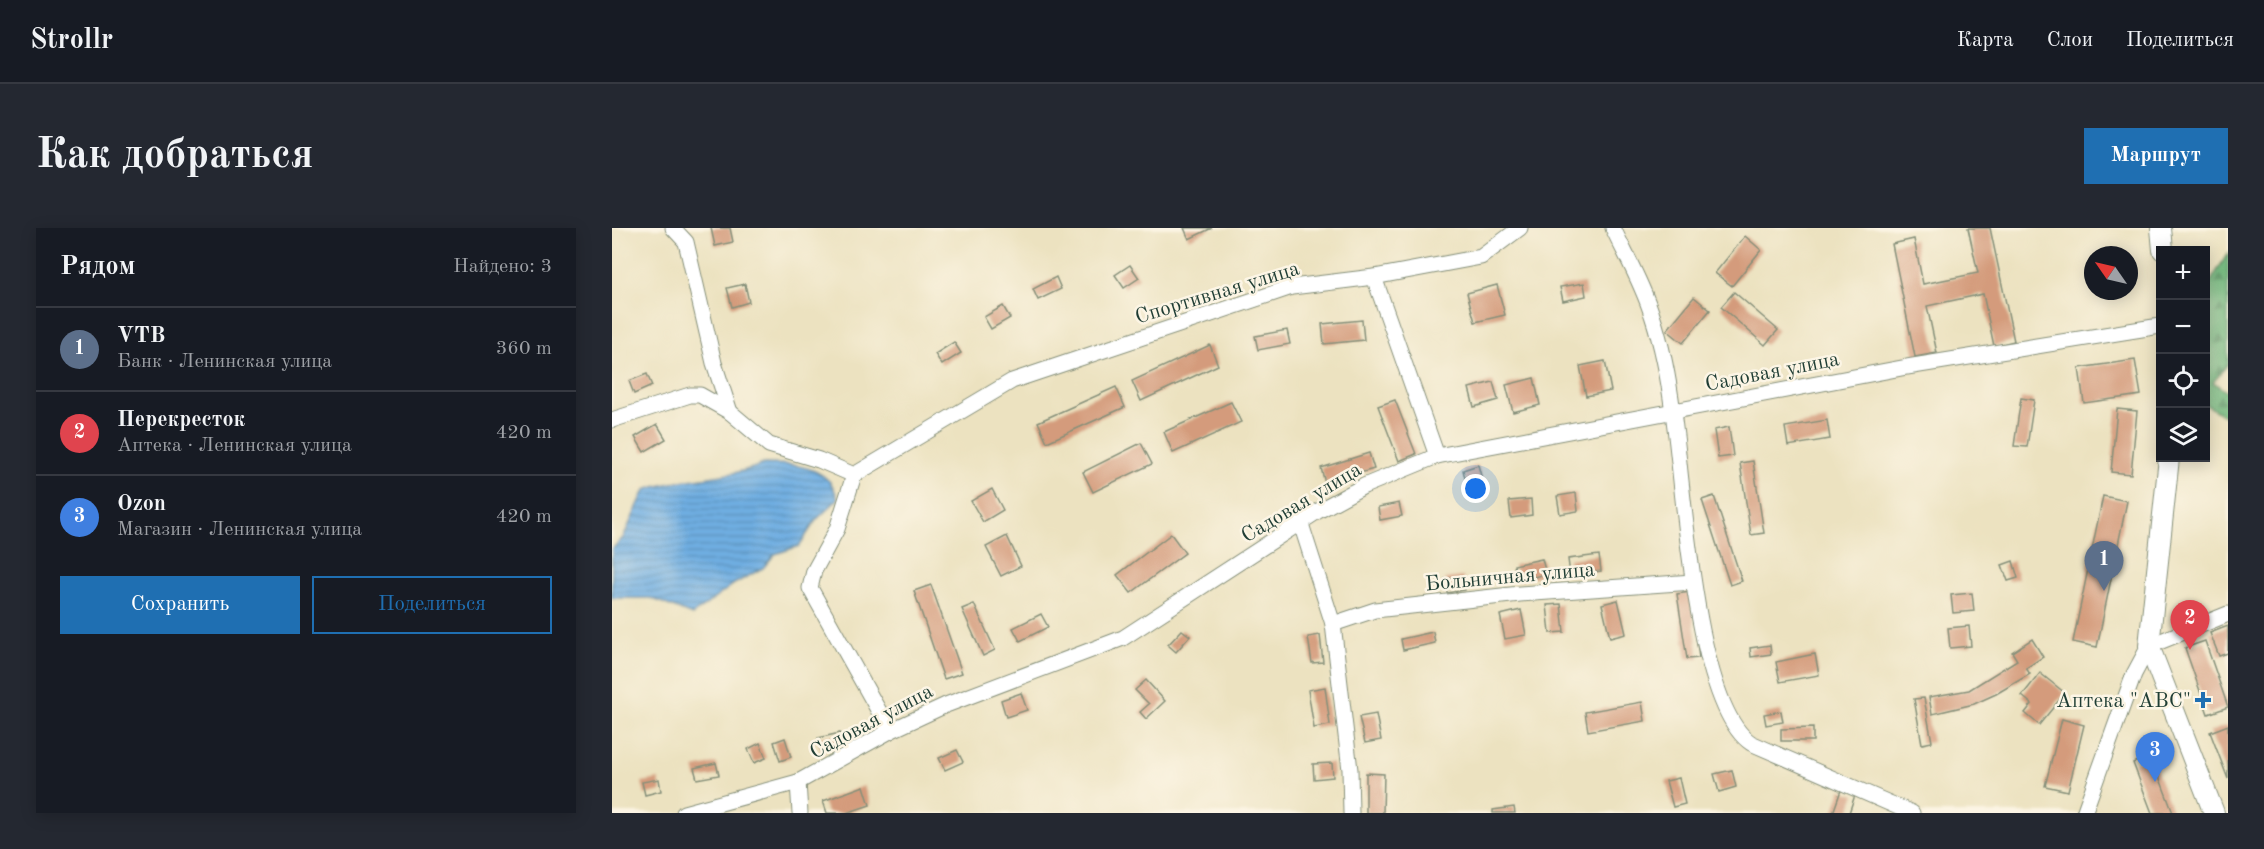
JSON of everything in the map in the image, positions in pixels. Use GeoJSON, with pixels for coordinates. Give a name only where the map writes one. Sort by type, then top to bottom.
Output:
{"type":"FeatureCollection","features":[{"type":"Feature","properties":{"kind":"main road"},"geometry":{"type":"LineString","coordinates":[[2161,228],[2163,246]]}},
{"type":"Feature","properties":{"kind":"main road"},"geometry":{"type":"LineString","coordinates":[[2169,462],[2149,646],[2214,813]]}},
{"type":"Feature","properties":{"kind":"street"},"geometry":{"type":"LineString","coordinates":[[673,228],[688,235],[714,363],[730,412]]}},
{"type":"Feature","properties":{"kind":"street","name":"Спортивная улица"},"geometry":{"type":"LineString","coordinates":[[855,475],[1012,381],[1292,287],[1374,277],[1480,256],[1520,228]]}},
{"type":"Feature","properties":{"kind":"street"},"geometry":{"type":"LineString","coordinates":[[1613,228],[1652,315],[1673,411],[1693,582],[1715,685],[1729,719],[1740,735],[1767,751],[1912,813]]}},
{"type":"Feature","properties":{"kind":"street"},"geometry":{"type":"LineString","coordinates":[[1374,277],[1437,456]]}},
{"type":"Feature","properties":{"kind":"street","name":"Садовая улица"},"geometry":{"type":"LineString","coordinates":[[684,813],[711,809],[798,782],[890,732],[946,705],[1123,638],[1300,524],[1364,486],[1437,456],[1907,367],[2156,327]]}},
{"type":"Feature","properties":{"kind":"street"},"geometry":{"type":"LineString","coordinates":[[612,420],[690,395],[700,395],[730,412],[769,445],[819,460],[855,475],[837,529],[814,570],[810,588],[890,732]]}},
{"type":"Feature","properties":{"kind":"street"},"geometry":{"type":"LineString","coordinates":[[1300,524],[1333,624],[1350,770],[1351,813]]}},
{"type":"Feature","properties":{"kind":"street","name":"Больничная улица"},"geometry":{"type":"LineString","coordinates":[[1333,624],[1386,609],[1520,594],[1693,582]]}},
{"type":"Feature","properties":{"kind":"street"},"geometry":{"type":"LineString","coordinates":[[2084,813],[2134,674],[2149,646],[2228,614]]}},
{"type":"Feature","properties":{"kind":"street"},"geometry":{"type":"LineString","coordinates":[[798,782],[800,813]]}},
{"type":"Feature","properties":{"kind":"green space"},"geometry":{"type":"Polygon","coordinates":[[[2228,253],[2228,364],[2213,382],[2228,393],[2228,418],[2210,407],[2210,282],[2228,253]]]}},
{"type":"Feature","properties":{"kind":"water"},"geometry":{"type":"Polygon","coordinates":[[[764,464],[790,465],[815,471],[823,475],[830,483],[838,499],[816,520],[799,546],[775,554],[763,568],[734,584],[692,615],[651,598],[612,598],[612,549],[623,538],[645,490],[675,482],[734,473],[764,464]]]}},
{"type":"Feature","properties":{"kind":"building"},"geometry":{"type":"Polygon","coordinates":[[[711,228],[730,228],[733,242],[715,246],[711,228]]]}},
{"type":"Feature","properties":{"kind":"building"},"geometry":{"type":"Polygon","coordinates":[[[1184,228],[1212,228],[1189,239],[1184,228]]]}},
{"type":"Feature","properties":{"kind":"building"},"geometry":{"type":"Polygon","coordinates":[[[1968,228],[1990,228],[2014,341],[1994,346],[1983,294],[1927,306],[1937,353],[1915,357],[1892,244],[1914,239],[1923,284],[1978,273],[1968,228]]]}},
{"type":"Feature","properties":{"kind":"building"},"geometry":{"type":"Polygon","coordinates":[[[1745,236],[1761,250],[1732,286],[1715,273],[1745,236]]]}},
{"type":"Feature","properties":{"kind":"building"},"geometry":{"type":"Polygon","coordinates":[[[1130,265],[1139,278],[1124,288],[1115,275],[1130,265]]]}},
{"type":"Feature","properties":{"kind":"building"},"geometry":{"type":"Polygon","coordinates":[[[1056,277],[1061,289],[1038,300],[1033,289],[1056,277]]]}},
{"type":"Feature","properties":{"kind":"building"},"geometry":{"type":"Polygon","coordinates":[[[1584,283],[1586,296],[1563,301],[1560,287],[1584,283]]]}},
{"type":"Feature","properties":{"kind":"building"},"geometry":{"type":"Polygon","coordinates":[[[745,284],[749,302],[732,307],[727,288],[745,284]]]}},
{"type":"Feature","properties":{"kind":"building"},"geometry":{"type":"Polygon","coordinates":[[[1497,285],[1505,315],[1475,322],[1467,293],[1497,285]]]}},
{"type":"Feature","properties":{"kind":"building"},"geometry":{"type":"Polygon","coordinates":[[[1734,292],[1778,330],[1765,345],[1721,307],[1734,292]]]}},
{"type":"Feature","properties":{"kind":"building"},"geometry":{"type":"Polygon","coordinates":[[[1694,297],[1710,310],[1683,343],[1667,330],[1694,297]]]}},
{"type":"Feature","properties":{"kind":"building"},"geometry":{"type":"Polygon","coordinates":[[[1003,306],[1010,318],[991,329],[984,317],[1003,306]]]}},
{"type":"Feature","properties":{"kind":"building"},"geometry":{"type":"Polygon","coordinates":[[[1362,320],[1364,340],[1324,344],[1322,324],[1362,320]]]}},
{"type":"Feature","properties":{"kind":"building"},"geometry":{"type":"Polygon","coordinates":[[[1287,330],[1290,344],[1258,350],[1255,336],[1287,330]]]}},
{"type":"Feature","properties":{"kind":"building"},"geometry":{"type":"Polygon","coordinates":[[[954,342],[961,353],[942,365],[935,354],[954,342]]]}},
{"type":"Feature","properties":{"kind":"building"},"geometry":{"type":"Polygon","coordinates":[[[1210,345],[1218,365],[1141,401],[1132,381],[1210,345]]]}},
{"type":"Feature","properties":{"kind":"building"},"geometry":{"type":"Polygon","coordinates":[[[2135,360],[2141,395],[2084,403],[2079,368],[2135,360]]]}},
{"type":"Feature","properties":{"kind":"building"},"geometry":{"type":"Polygon","coordinates":[[[1605,361],[1611,391],[1586,396],[1580,366],[1605,361]]]}},
{"type":"Feature","properties":{"kind":"building"},"geometry":{"type":"Polygon","coordinates":[[[647,374],[652,386],[634,394],[629,381],[647,374]]]}},
{"type":"Feature","properties":{"kind":"building"},"geometry":{"type":"Polygon","coordinates":[[[1534,378],[1540,405],[1513,412],[1506,385],[1534,378]]]}},
{"type":"Feature","properties":{"kind":"building"},"geometry":{"type":"Polygon","coordinates":[[[1493,382],[1498,400],[1474,407],[1469,388],[1493,382]]]}},
{"type":"Feature","properties":{"kind":"building"},"geometry":{"type":"Polygon","coordinates":[[[1116,387],[1125,407],[1047,442],[1038,422],[1116,387]]]}},
{"type":"Feature","properties":{"kind":"building"},"geometry":{"type":"Polygon","coordinates":[[[2021,398],[2034,400],[2027,447],[2014,446],[2021,398]]]}},
{"type":"Feature","properties":{"kind":"building"},"geometry":{"type":"Polygon","coordinates":[[[1395,400],[1416,454],[1399,461],[1378,406],[1395,400]]]}},
{"type":"Feature","properties":{"kind":"building"},"geometry":{"type":"Polygon","coordinates":[[[1231,402],[1241,422],[1173,453],[1164,432],[1231,402]]]}},
{"type":"Feature","properties":{"kind":"building"},"geometry":{"type":"Polygon","coordinates":[[[2117,409],[2137,411],[2131,474],[2111,472],[2117,409]]]}},
{"type":"Feature","properties":{"kind":"building"},"geometry":{"type":"Polygon","coordinates":[[[1827,420],[1830,439],[1788,446],[1785,427],[1827,420]]]}},
{"type":"Feature","properties":{"kind":"building"},"geometry":{"type":"Polygon","coordinates":[[[657,424],[666,439],[644,452],[635,437],[657,424]]]}},
{"type":"Feature","properties":{"kind":"building"},"geometry":{"type":"Polygon","coordinates":[[[1729,427],[1733,456],[1718,458],[1714,430],[1729,427]]]}},
{"type":"Feature","properties":{"kind":"building"},"geometry":{"type":"Polygon","coordinates":[[[1141,443],[1152,464],[1093,492],[1083,472],[1141,443]]]}},
{"type":"Feature","properties":{"kind":"building"},"geometry":{"type":"Polygon","coordinates":[[[1369,453],[1374,469],[1325,483],[1321,468],[1369,453]]]}},
{"type":"Feature","properties":{"kind":"building"},"geometry":{"type":"Polygon","coordinates":[[[1753,461],[1764,533],[1751,535],[1740,463],[1753,461]]]}},
{"type":"Feature","properties":{"kind":"building"},"geometry":{"type":"Polygon","coordinates":[[[1478,465],[1486,494],[1470,498],[1463,470],[1478,465]]]}},
{"type":"Feature","properties":{"kind":"building"},"geometry":{"type":"Polygon","coordinates":[[[992,489],[1003,510],[983,522],[971,501],[992,489]]]}},
{"type":"Feature","properties":{"kind":"building"},"geometry":{"type":"Polygon","coordinates":[[[1576,493],[1578,511],[1560,514],[1557,496],[1576,493]]]}},
{"type":"Feature","properties":{"kind":"building"},"geometry":{"type":"Polygon","coordinates":[[[1714,496],[1742,581],[1730,585],[1702,500],[1714,496]]]}},
{"type":"Feature","properties":{"kind":"building"},"geometry":{"type":"Polygon","coordinates":[[[2103,496],[2127,501],[2097,647],[2073,642],[2103,496]]]}},
{"type":"Feature","properties":{"kind":"building"},"geometry":{"type":"Polygon","coordinates":[[[1531,499],[1532,515],[1511,518],[1509,501],[1531,499]]]}},
{"type":"Feature","properties":{"kind":"building"},"geometry":{"type":"Polygon","coordinates":[[[1399,503],[1402,516],[1380,520],[1378,507],[1399,503]]]}},
{"type":"Feature","properties":{"kind":"building"},"geometry":{"type":"Polygon","coordinates":[[[1171,534],[1185,553],[1131,593],[1117,575],[1171,534]]]}},
{"type":"Feature","properties":{"kind":"building"},"geometry":{"type":"Polygon","coordinates":[[[1007,536],[1021,566],[1001,576],[986,547],[1007,536]]]}},
{"type":"Feature","properties":{"kind":"building"},"geometry":{"type":"Polygon","coordinates":[[[1599,555],[1601,571],[1570,575],[1568,559],[1599,555]]]}},
{"type":"Feature","properties":{"kind":"building"},"geometry":{"type":"Polygon","coordinates":[[[1542,559],[1546,574],[1518,581],[1514,565],[1542,559]]]}},
{"type":"Feature","properties":{"kind":"building"},"geometry":{"type":"Polygon","coordinates":[[[2013,561],[2018,578],[2008,581],[2002,565],[2013,561]]]}},
{"type":"Feature","properties":{"kind":"building"},"geometry":{"type":"Polygon","coordinates":[[[1463,577],[1465,590],[1447,593],[1445,579],[1463,577]]]}},
{"type":"Feature","properties":{"kind":"building"},"geometry":{"type":"Polygon","coordinates":[[[931,585],[962,673],[944,679],[914,591],[931,585]]]}},
{"type":"Feature","properties":{"kind":"building"},"geometry":{"type":"Polygon","coordinates":[[[1690,592],[1699,658],[1687,659],[1677,594],[1690,592]]]}},
{"type":"Feature","properties":{"kind":"building"},"geometry":{"type":"Polygon","coordinates":[[[1972,593],[1974,611],[1953,613],[1951,595],[1972,593]]]}},
{"type":"Feature","properties":{"kind":"building"},"geometry":{"type":"Polygon","coordinates":[[[1618,600],[1626,634],[1610,638],[1602,604],[1618,600]]]}},
{"type":"Feature","properties":{"kind":"building"},"geometry":{"type":"Polygon","coordinates":[[[974,604],[995,650],[983,656],[962,609],[974,604]]]}},
{"type":"Feature","properties":{"kind":"building"},"geometry":{"type":"Polygon","coordinates":[[[1561,604],[1564,632],[1550,633],[1547,605],[1561,604]]]}},
{"type":"Feature","properties":{"kind":"building"},"geometry":{"type":"Polygon","coordinates":[[[1521,610],[1526,635],[1505,639],[1500,615],[1521,610]]]}},
{"type":"Feature","properties":{"kind":"building"},"geometry":{"type":"Polygon","coordinates":[[[1041,614],[1048,627],[1020,641],[1013,628],[1041,614]]]}},
{"type":"Feature","properties":{"kind":"building"},"geometry":{"type":"Polygon","coordinates":[[[1969,626],[1971,646],[1950,648],[1948,628],[1969,626]]]}},
{"type":"Feature","properties":{"kind":"building"},"geometry":{"type":"Polygon","coordinates":[[[2228,626],[2228,653],[2219,656],[2210,633],[2228,626]]]}},
{"type":"Feature","properties":{"kind":"building"},"geometry":{"type":"Polygon","coordinates":[[[1182,630],[1190,636],[1176,652],[1168,645],[1182,630]]]}},
{"type":"Feature","properties":{"kind":"building"},"geometry":{"type":"Polygon","coordinates":[[[1433,632],[1435,643],[1403,650],[1401,639],[1433,632]]]}},
{"type":"Feature","properties":{"kind":"building"},"geometry":{"type":"Polygon","coordinates":[[[1320,635],[1323,662],[1312,663],[1308,637],[1320,635]]]}},
{"type":"Feature","properties":{"kind":"building"},"geometry":{"type":"Polygon","coordinates":[[[2032,639],[2043,657],[2026,668],[2030,674],[1974,704],[1932,714],[1929,697],[1969,690],[2017,660],[2012,652],[2032,639]]]}},
{"type":"Feature","properties":{"kind":"building"},"geometry":{"type":"Polygon","coordinates":[[[2205,641],[2228,707],[2208,714],[2185,648],[2205,641]]]}},
{"type":"Feature","properties":{"kind":"building"},"geometry":{"type":"Polygon","coordinates":[[[1770,645],[1771,654],[1751,657],[1750,648],[1770,645]]]}},
{"type":"Feature","properties":{"kind":"building"},"geometry":{"type":"Polygon","coordinates":[[[1815,654],[1819,675],[1780,682],[1776,662],[1815,654]]]}},
{"type":"Feature","properties":{"kind":"building"},"geometry":{"type":"Polygon","coordinates":[[[2040,673],[2065,693],[2039,725],[2025,713],[2032,704],[2022,696],[2040,673]]]}},
{"type":"Feature","properties":{"kind":"building"},"geometry":{"type":"Polygon","coordinates":[[[1146,680],[1165,701],[1146,719],[1140,712],[1149,704],[1135,690],[1146,680]]]}},
{"type":"Feature","properties":{"kind":"building"},"geometry":{"type":"Polygon","coordinates":[[[1325,687],[1330,725],[1314,728],[1308,690],[1325,687]]]}},
{"type":"Feature","properties":{"kind":"building"},"geometry":{"type":"Polygon","coordinates":[[[1021,693],[1027,710],[1006,717],[1001,700],[1021,693]]]}},
{"type":"Feature","properties":{"kind":"building"},"geometry":{"type":"Polygon","coordinates":[[[1924,698],[1932,742],[1922,744],[1914,699],[1924,698]]]}},
{"type":"Feature","properties":{"kind":"building"},"geometry":{"type":"Polygon","coordinates":[[[1642,702],[1645,721],[1588,731],[1585,712],[1642,702]]]}},
{"type":"Feature","properties":{"kind":"building"},"geometry":{"type":"Polygon","coordinates":[[[1781,711],[1783,722],[1766,725],[1764,714],[1781,711]]]}},
{"type":"Feature","properties":{"kind":"building"},"geometry":{"type":"Polygon","coordinates":[[[1376,714],[1381,740],[1365,743],[1359,717],[1376,714]]]}},
{"type":"Feature","properties":{"kind":"building"},"geometry":{"type":"Polygon","coordinates":[[[2062,719],[2084,725],[2068,791],[2045,786],[2062,719]]]}},
{"type":"Feature","properties":{"kind":"building"},"geometry":{"type":"Polygon","coordinates":[[[2228,725],[2228,779],[2210,732],[2228,725]]]}},
{"type":"Feature","properties":{"kind":"building"},"geometry":{"type":"Polygon","coordinates":[[[1813,728],[1813,741],[1781,741],[1781,729],[1813,728]]]}},
{"type":"Feature","properties":{"kind":"building"},"geometry":{"type":"Polygon","coordinates":[[[840,733],[843,745],[821,750],[818,738],[840,733]]]}},
{"type":"Feature","properties":{"kind":"building"},"geometry":{"type":"Polygon","coordinates":[[[785,738],[791,757],[780,761],[774,742],[785,738]]]}},
{"type":"Feature","properties":{"kind":"building"},"geometry":{"type":"Polygon","coordinates":[[[760,743],[766,758],[754,763],[748,749],[760,743]]]}},
{"type":"Feature","properties":{"kind":"building"},"geometry":{"type":"Polygon","coordinates":[[[957,750],[963,762],[945,770],[939,758],[957,750]]]}},
{"type":"Feature","properties":{"kind":"building"},"geometry":{"type":"Polygon","coordinates":[[[2151,755],[2173,813],[2152,813],[2133,763],[2151,755]]]}},
{"type":"Feature","properties":{"kind":"building"},"geometry":{"type":"Polygon","coordinates":[[[716,763],[719,775],[697,779],[694,768],[716,763]]]}},
{"type":"Feature","properties":{"kind":"building"},"geometry":{"type":"Polygon","coordinates":[[[1332,763],[1333,777],[1314,779],[1313,764],[1332,763]]]}},
{"type":"Feature","properties":{"kind":"building"},"geometry":{"type":"Polygon","coordinates":[[[1732,770],[1736,787],[1719,792],[1714,774],[1732,770]]]}},
{"type":"Feature","properties":{"kind":"building"},"geometry":{"type":"Polygon","coordinates":[[[1366,773],[1384,774],[1383,813],[1366,813],[1366,773]]]}},
{"type":"Feature","properties":{"kind":"building"},"geometry":{"type":"Polygon","coordinates":[[[1679,778],[1685,804],[1673,807],[1666,781],[1679,778]]]}},
{"type":"Feature","properties":{"kind":"building"},"geometry":{"type":"Polygon","coordinates":[[[659,779],[661,791],[645,795],[642,782],[659,779]]]}},
{"type":"Feature","properties":{"kind":"building"},"geometry":{"type":"Polygon","coordinates":[[[864,786],[870,805],[846,813],[827,813],[823,801],[864,786]]]}},
{"type":"Feature","properties":{"kind":"building"},"geometry":{"type":"Polygon","coordinates":[[[1841,790],[1855,795],[1849,813],[1833,813],[1841,790]]]}},
{"type":"Feature","properties":{"kind":"building"},"geometry":{"type":"Polygon","coordinates":[[[1514,807],[1515,813],[1493,813],[1493,810],[1514,807]]]}},
{"type":"Feature","properties":{"kind":"place","name":"VTB"},"geometry":{"type":"Point","coordinates":[2104,591]}},
{"type":"Feature","properties":{"kind":"place","name":"Перекресток"},"geometry":{"type":"Point","coordinates":[2190,650]}},
{"type":"Feature","properties":{"kind":"place","name":"Аптека \"ABC\""},"geometry":{"type":"Point","coordinates":[2203,700]}},
{"type":"Feature","properties":{"kind":"place","name":"Ozon"},"geometry":{"type":"Point","coordinates":[2155,782]}}]}
